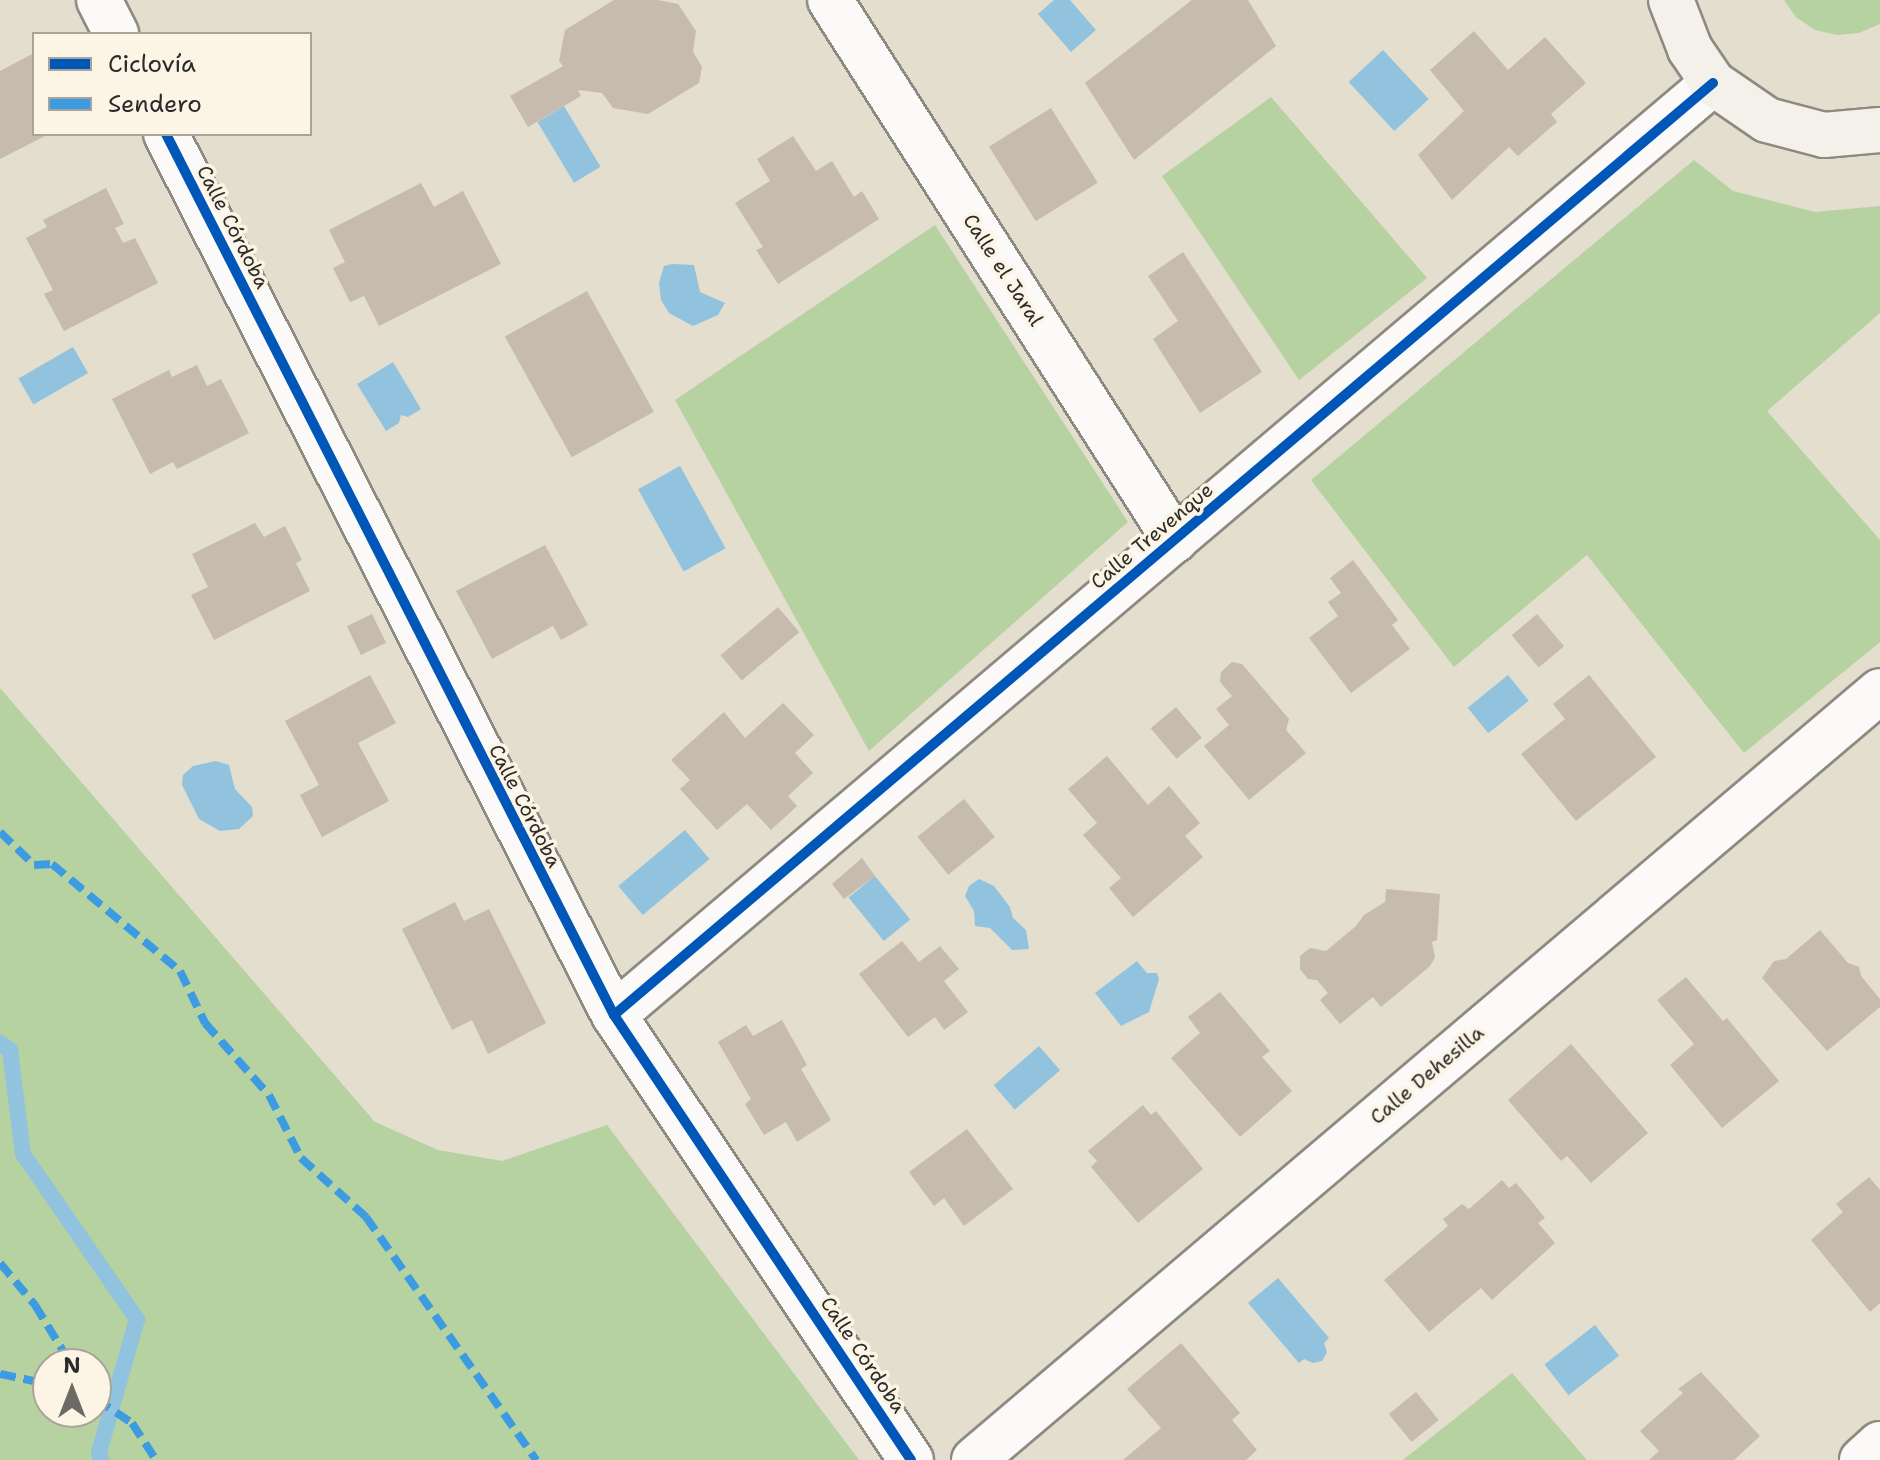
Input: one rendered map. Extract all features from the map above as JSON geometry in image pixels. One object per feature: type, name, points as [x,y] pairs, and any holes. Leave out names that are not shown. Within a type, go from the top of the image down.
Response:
[{"type":"street","points":[[99,0],[115,32]]},
{"type":"street","name":"Calle el Jaral","points":[[830,0],[1175,540]]},
{"type":"street","points":[[1671,0],[1690,49],[1713,83],[1767,120],[1824,135],[1880,130]]},
{"type":"street","name":"Calle Trevenque","points":[[614,1015],[1713,83]]},
{"type":"street","name":"Calle Córdoba","points":[[167,136],[614,1015],[911,1460]]},
{"type":"street","name":"Calle Dehesilla","points":[[974,1460],[1880,691]]},
{"type":"street","points":[[1862,1460],[1880,1444]]},
{"type":"green space","points":[[1784,0],[1880,0],[1880,24],[1859,33],[1837,35],[1815,30],[1796,17]]},
{"type":"green space","points":[[1271,97],[1427,278],[1299,380],[1162,176]]},
{"type":"green space","points":[[1694,160],[1733,191],[1815,212],[1880,206],[1880,313],[1767,411],[1880,540],[1880,642],[1744,753],[1587,555],[1454,667],[1311,480]]},
{"type":"green space","points":[[935,225],[1128,522],[869,751],[675,400]]},
{"type":"green space","points":[[0,688],[375,1122],[438,1150],[502,1161],[607,1125],[859,1460],[0,1460]]},
{"type":"green space","points":[[1512,1373],[1587,1460],[1403,1460]]},
{"type":"water","points":[[1054,0],[1070,0],[1096,30],[1071,52],[1038,14]]},
{"type":"water","points":[[1383,50],[1429,99],[1394,131],[1349,82]]},
{"type":"water","points":[[564,106],[601,167],[574,183],[537,122]]},
{"type":"water","points":[[694,265],[700,292],[725,303],[718,315],[693,326],[669,313],[661,300],[659,283],[664,266]]},
{"type":"water","points":[[73,347],[88,373],[33,404],[18,378]]},
{"type":"water","points":[[393,362],[421,409],[408,417],[401,415],[399,423],[386,431],[357,384]]},
{"type":"water","points":[[680,466],[726,548],[684,571],[638,489]]},
{"type":"water","points":[[1508,675],[1529,701],[1488,733],[1468,708]]},
{"type":"water","points":[[216,761],[229,765],[235,789],[252,807],[253,816],[239,829],[220,831],[199,819],[182,785],[183,775],[193,766]]},
{"type":"water","points":[[685,830],[709,859],[643,915],[618,886]]},
{"type":"water","points":[[875,876],[910,920],[884,941],[849,897]]},
{"type":"water","points":[[979,879],[994,886],[1010,907],[1013,918],[1026,930],[1029,949],[1012,950],[990,928],[975,926],[974,911],[965,896],[969,886]]},
{"type":"water","points":[[1137,961],[1147,973],[1157,973],[1159,979],[1149,1012],[1121,1026],[1095,993]]},
{"type":"water","points":[[1039,1046],[1060,1070],[1015,1110],[994,1085]]},
{"type":"water","points":[[1278,1278],[1329,1338],[1324,1343],[1327,1352],[1322,1361],[1313,1363],[1304,1359],[1299,1363],[1248,1303]]},
{"type":"water","points":[[1595,1325],[1619,1356],[1569,1395],[1545,1364]]},
{"type":"building","points":[[614,0],[658,0],[678,4],[696,31],[693,52],[702,67],[699,83],[648,114],[613,108],[602,93],[578,90],[581,96],[528,127],[510,96],[563,66],[559,61],[565,30]]},
{"type":"building","points":[[1192,0],[1248,0],[1276,46],[1134,160],[1085,83]]},
{"type":"building","points":[[1474,31],[1508,70],[1545,37],[1586,83],[1551,114],[1557,122],[1518,156],[1509,147],[1452,200],[1418,155],[1464,111],[1430,70]]},
{"type":"building","points":[[32,54],[32,136],[45,136],[0,159],[0,71]]},
{"type":"building","points":[[1051,108],[1098,183],[1036,221],[989,147]]},
{"type":"building","points":[[793,136],[816,171],[832,161],[854,197],[862,191],[879,219],[778,284],[756,250],[763,247],[735,203],[770,181],[757,159]]},
{"type":"building","points":[[421,183],[434,207],[463,191],[501,264],[379,326],[364,296],[350,302],[333,268],[345,262],[329,230]]},
{"type":"building","points":[[106,188],[124,224],[115,228],[123,243],[135,238],[158,283],[64,331],[44,294],[53,290],[26,238],[47,227],[43,220]]},
{"type":"building","points":[[1183,252],[1262,372],[1200,413],[1153,339],[1178,321],[1148,276]]},
{"type":"building","points":[[587,291],[654,412],[572,457],[505,337]]},
{"type":"building","points":[[197,365],[207,386],[221,379],[249,433],[177,469],[173,462],[150,474],[112,399],[169,370],[172,377]]},
{"type":"building","points":[[255,523],[264,537],[285,526],[302,560],[296,563],[310,591],[214,640],[191,595],[208,587],[192,554]]},
{"type":"building","points":[[545,545],[588,625],[561,640],[553,626],[492,659],[456,591]]},
{"type":"building","points":[[1353,560],[1398,620],[1392,625],[1410,649],[1351,693],[1309,638],[1338,616],[1328,602],[1341,593],[1330,578]]},
{"type":"building","points":[[778,607],[799,632],[742,680],[721,655]]},
{"type":"building","points":[[372,614],[386,643],[361,655],[347,626]]},
{"type":"building","points":[[1537,614],[1564,646],[1539,667],[1512,635]]},
{"type":"building","points":[[1232,662],[1242,664],[1289,719],[1286,730],[1306,753],[1249,800],[1204,746],[1229,725],[1216,709],[1232,696],[1220,682],[1221,672]]},
{"type":"building","points":[[370,675],[396,723],[358,743],[389,801],[322,837],[300,795],[319,785],[285,721]]},
{"type":"building","points":[[1589,675],[1656,757],[1576,821],[1521,754],[1565,719],[1553,704]]},
{"type":"building","points":[[783,703],[814,735],[795,753],[813,773],[788,796],[797,806],[771,830],[747,804],[717,830],[680,789],[690,780],[671,760],[724,712],[745,738]]},
{"type":"building","points":[[1176,707],[1202,738],[1176,759],[1151,728]]},
{"type":"building","points":[[1107,756],[1148,805],[1169,786],[1200,823],[1185,836],[1203,857],[1133,917],[1109,888],[1121,878],[1083,835],[1097,823],[1068,789]]},
{"type":"building","points":[[964,799],[995,837],[948,875],[917,837]]},
{"type":"building","points":[[862,858],[875,876],[844,899],[832,884]]},
{"type":"building","points":[[1386,889],[1440,894],[1437,940],[1432,942],[1435,958],[1429,967],[1381,1007],[1373,997],[1340,1024],[1320,1000],[1328,993],[1317,980],[1308,979],[1300,969],[1300,956],[1310,948],[1326,951],[1356,926],[1364,915],[1385,902]]},
{"type":"building","points":[[455,902],[464,921],[489,909],[546,1023],[488,1054],[472,1020],[452,1030],[402,929]]},
{"type":"building","points":[[1820,930],[1848,963],[1859,967],[1861,976],[1880,999],[1880,1007],[1827,1051],[1762,978],[1774,961],[1786,959]]},
{"type":"building","points":[[902,941],[919,962],[940,946],[959,969],[944,981],[968,1012],[944,1030],[935,1017],[908,1037],[859,974]]},
{"type":"building","points":[[1686,977],[1723,1021],[1727,1018],[1779,1081],[1722,1128],[1670,1065],[1694,1044],[1657,1000]]},
{"type":"building","points":[[1220,992],[1270,1051],[1262,1057],[1292,1091],[1240,1137],[1171,1058],[1200,1033],[1188,1017]]},
{"type":"building","points":[[782,1020],[807,1065],[801,1069],[831,1120],[797,1142],[786,1122],[764,1135],[745,1104],[751,1099],[718,1042],[746,1025],[753,1036]]},
{"type":"building","points":[[1571,1044],[1648,1133],[1591,1183],[1567,1156],[1561,1161],[1508,1100]]},
{"type":"building","points":[[1143,1105],[1151,1115],[1156,1111],[1203,1169],[1138,1223],[1091,1167],[1097,1161],[1088,1151]]},
{"type":"building","points":[[967,1129],[1013,1189],[964,1226],[944,1198],[934,1206],[909,1172]]},
{"type":"building","points":[[1869,1177],[1880,1190],[1880,1303],[1870,1312],[1811,1240],[1843,1212],[1836,1204]]},
{"type":"building","points":[[1502,1180],[1509,1188],[1516,1183],[1529,1198],[1545,1218],[1538,1223],[1555,1243],[1492,1300],[1481,1288],[1429,1332],[1384,1280],[1448,1226],[1443,1219],[1462,1204],[1469,1209]]},
{"type":"building","points":[[1181,1343],[1240,1413],[1232,1420],[1257,1450],[1246,1460],[1123,1460],[1161,1428],[1127,1389]]},
{"type":"building","points":[[1701,1372],[1760,1436],[1734,1460],[1649,1460],[1659,1451],[1640,1431],[1683,1393],[1678,1389]]},
{"type":"building","points":[[1416,1392],[1439,1420],[1411,1442],[1389,1414]]},
{"type":"waterway","points":[[0,1043],[10,1050],[23,1154],[137,1319],[99,1452],[101,1460]]},
{"type":"marked path","points":[[0,832],[34,865],[52,864],[180,971],[205,1023],[269,1095],[301,1158],[366,1217],[536,1460]]},
{"type":"marked path","points":[[0,1263],[35,1305],[61,1348]]},
{"type":"marked path","points":[[0,1374],[32,1381]]},
{"type":"marked path","points":[[112,1410],[132,1423],[156,1460]]},
{"type":"cycle path","points":[[614,1015],[1713,83]]},
{"type":"cycle path","points":[[167,136],[614,1015],[911,1460]]}]
